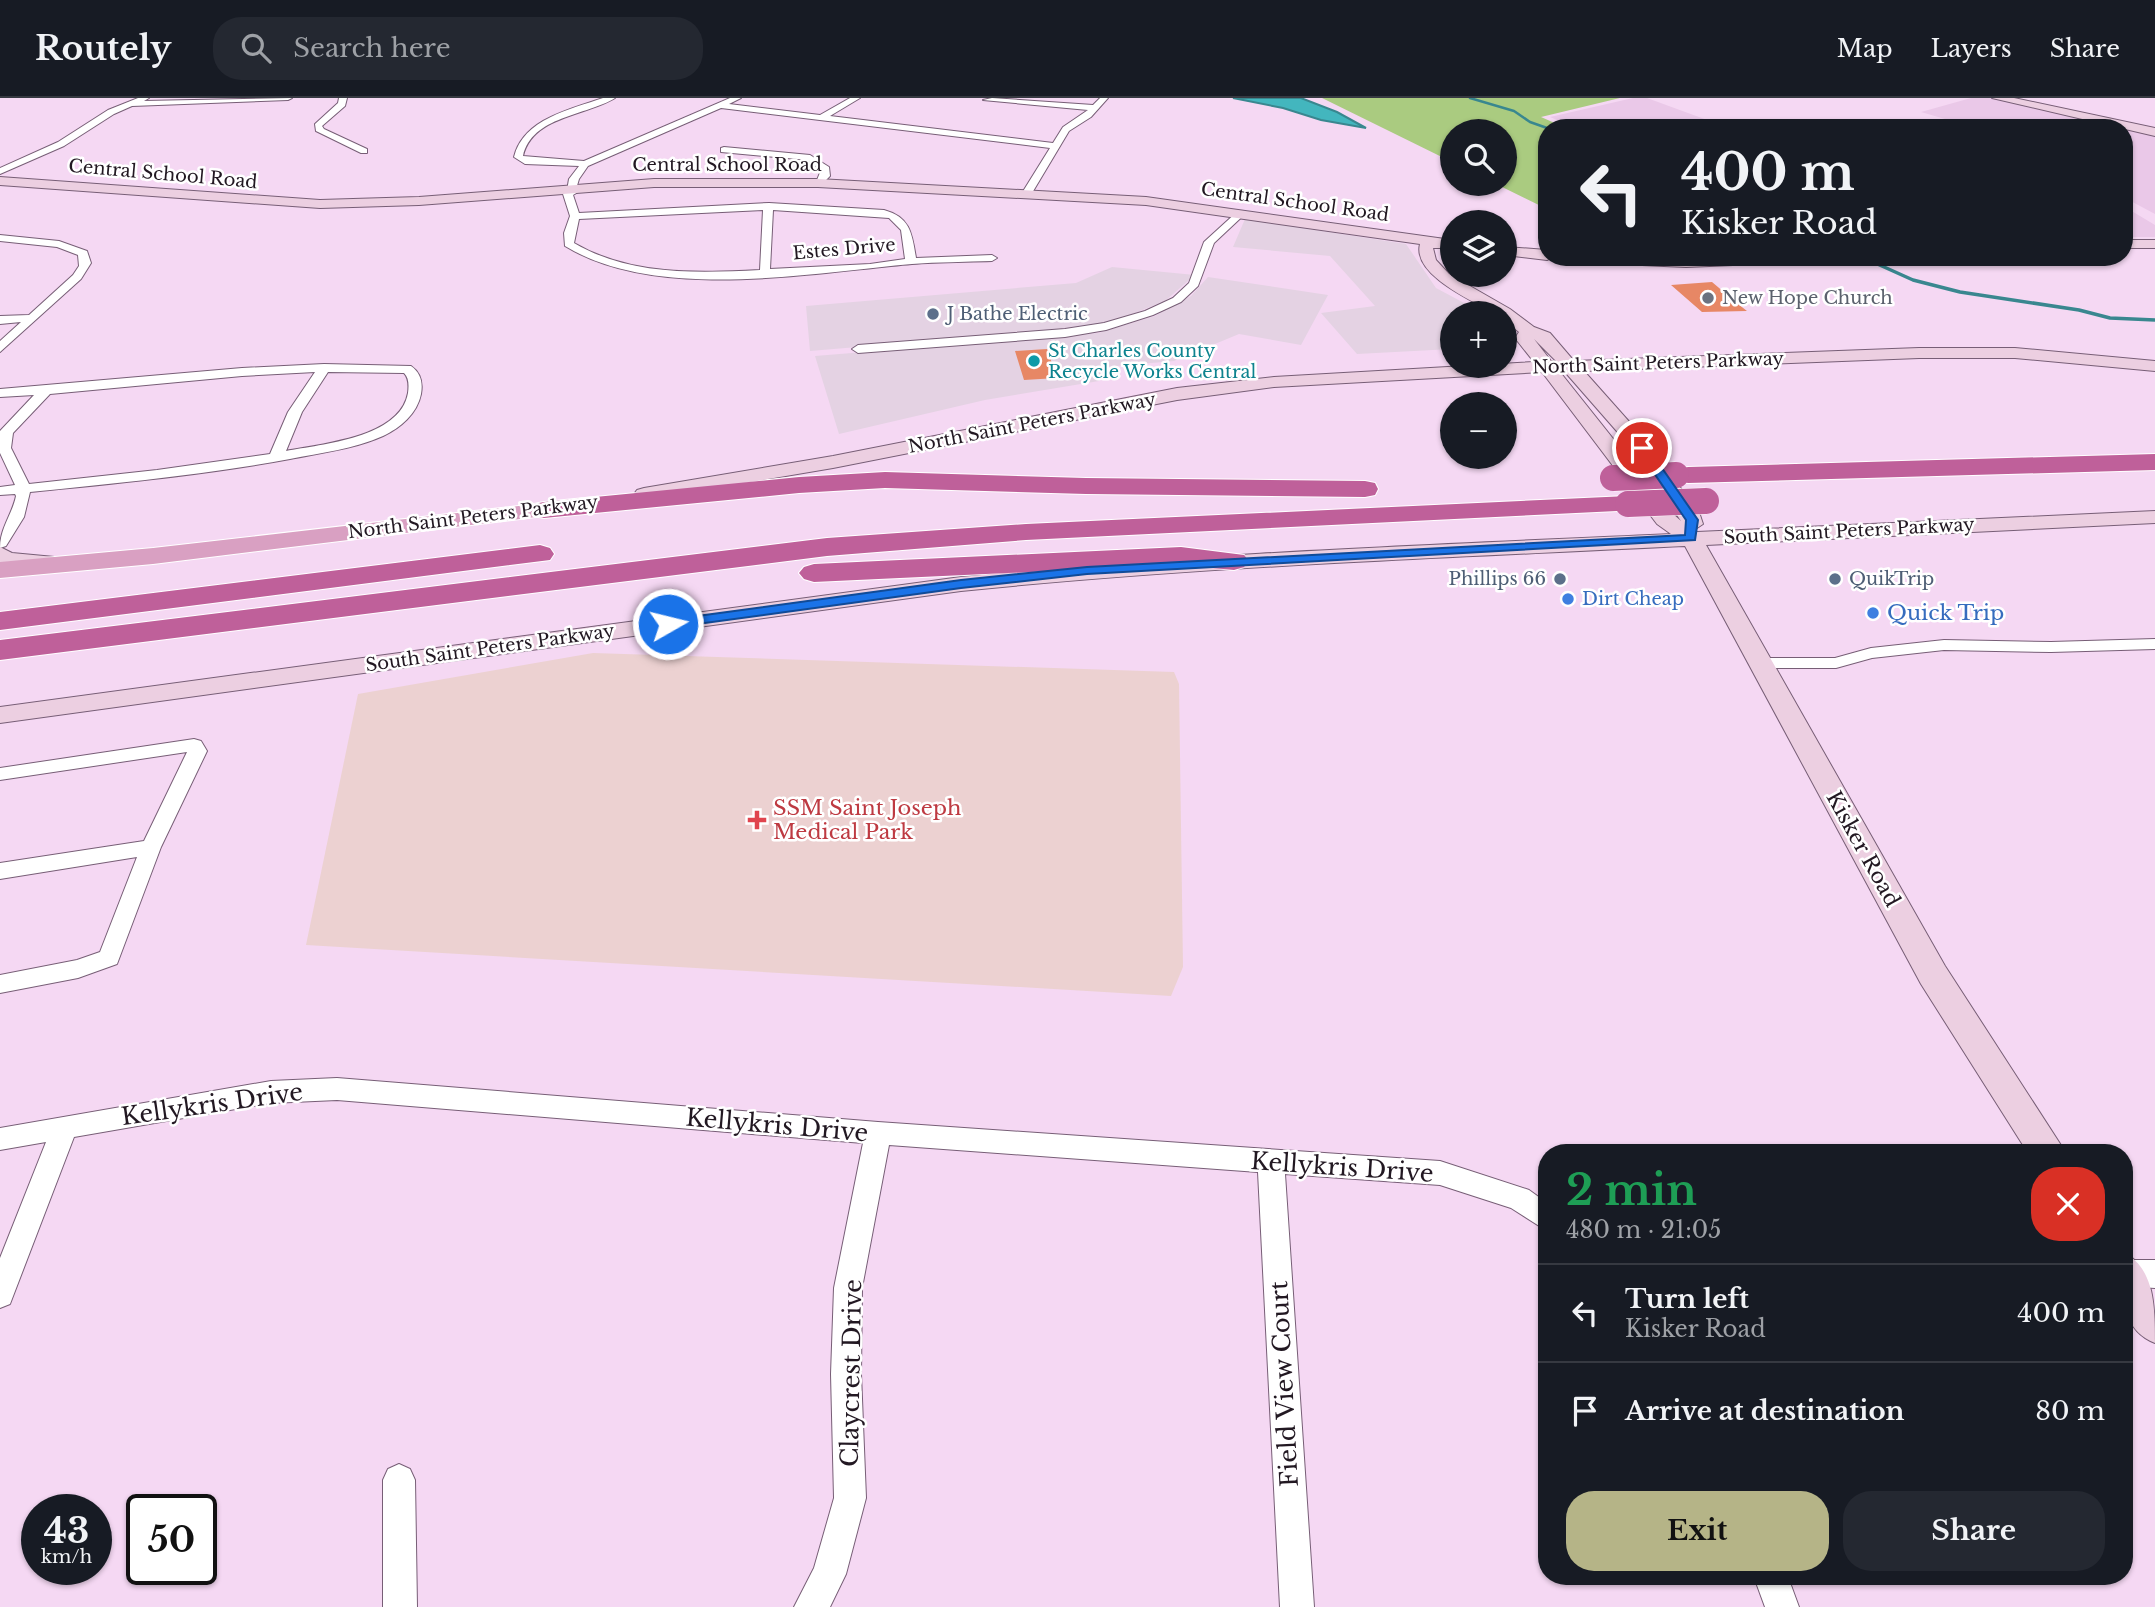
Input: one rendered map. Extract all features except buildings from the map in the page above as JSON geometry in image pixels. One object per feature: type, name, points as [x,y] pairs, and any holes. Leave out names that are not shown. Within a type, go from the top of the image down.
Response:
[{"type":"highway","points":[[1586,479],[2155,462]]},
{"type":"highway","points":[[544,510],[799,485],[885,480],[1366,489]]},
{"type":"highway","points":[[0,650],[758,554],[895,541],[1038,531],[1628,504],[2155,487]]},
{"type":"highway","points":[[980,509],[1393,488]]},
{"type":"highway","points":[[0,621],[565,551]]},
{"type":"highway","points":[[404,599],[580,590],[766,575],[1088,560],[1181,556],[1234,561]]},
{"type":"main road","points":[[1998,98],[2095,119]]},
{"type":"main road","points":[[2133,127],[2155,132]]},
{"type":"main road","name":"Central School Road","points":[[0,181],[320,204],[572,194],[705,182],[818,183],[1146,201],[1440,242]]},
{"type":"main road","name":"Kisker Road","points":[[1429,240],[1427,254],[1443,277],[1504,312],[1528,331],[1544,337],[1570,365],[1650,459],[1692,520],[1691,538]]},
{"type":"main road","points":[[2133,244],[2155,244]]},
{"type":"main road","points":[[1517,252],[1538,254]]},
{"type":"main road","name":"Kisker Road","points":[[1528,331],[1524,338],[1545,367],[1618,456],[1665,519],[1691,538],[1933,975],[2042,1144]]},
{"type":"main road","name":"North Saint Peters Parkway","points":[[0,570],[153,556],[544,510],[761,476],[1130,402],[1225,387],[1326,378],[1570,365],[1961,352],[2063,356],[2155,366]]},
{"type":"main road","name":"South Saint Peters Parkway","points":[[0,715],[961,584],[1087,571],[1234,561],[2155,517]]},
{"type":"main road","points":[[0,554],[6,559],[64,563]]},
{"type":"main road","points":[[2133,1286],[2155,1323]]},
{"type":"street","points":[[0,171],[61,144],[111,112],[145,98]]},
{"type":"street","points":[[132,104],[288,98]]},
{"type":"street","points":[[342,98],[342,104],[318,126],[320,131],[364,151]]},
{"type":"street","points":[[585,164],[526,161],[518,157],[517,153],[528,135],[543,125],[611,98]]},
{"type":"street","points":[[572,194],[574,179],[585,164],[737,98]]},
{"type":"street","points":[[821,118],[856,98]]},
{"type":"street","points":[[1027,193],[1066,129],[1096,108],[1104,98]]},
{"type":"street","points":[[984,100],[1096,108]]},
{"type":"street","points":[[723,106],[1054,146]]},
{"type":"street","points":[[724,150],[810,158],[826,169],[825,176],[818,183]]},
{"type":"street","name":"Estes Drive","points":[[572,194],[575,216],[569,233],[569,244],[589,256],[676,275],[870,267],[911,261],[904,223],[897,216],[870,212],[769,206],[705,207],[575,216]]},
{"type":"street","points":[[765,272],[766,216],[769,206]]},
{"type":"street","points":[[858,349],[1065,333],[1105,326],[1149,313],[1177,300],[1194,284],[1209,242],[1241,213]]},
{"type":"street","points":[[0,238],[59,244],[83,253],[86,260],[85,268],[77,277],[0,348]]},
{"type":"street","points":[[911,261],[992,258]]},
{"type":"street","points":[[0,320],[30,318]]},
{"type":"street","points":[[275,457],[295,412],[324,368]]},
{"type":"street","points":[[0,393],[324,368],[407,369],[413,373],[416,381],[414,398],[398,421],[381,432],[351,442],[275,457],[0,491]]},
{"type":"street","points":[[0,543],[19,516],[25,496],[15,465],[4,448],[6,432],[46,390]]},
{"type":"street","points":[[1761,663],[1836,663],[1871,653],[1944,645],[2051,647],[2155,644]]},
{"type":"street","points":[[0,774],[194,745],[197,751],[152,847],[109,958],[78,969],[0,984]]},
{"type":"street","points":[[0,872],[152,847]]},
{"type":"street","name":"Kellykris Drive","points":[[0,1139],[271,1092],[337,1089],[878,1133],[1440,1173],[1519,1199],[1538,1212]]},
{"type":"street","points":[[0,1294],[65,1127]]},
{"type":"street","name":"Claycrest Drive","points":[[811,1607],[829,1574],[850,1498],[846,1374],[848,1288],[878,1133]]},
{"type":"street","name":"Field View Court","points":[[1271,1161],[1297,1607]]},
{"type":"street","points":[[2133,1273],[2155,1274]]},
{"type":"street","points":[[399,1480],[400,1607]]},
{"type":"street","points":[[1774,1585],[1782,1607]]},
{"type":"shaded area","points":[[1633,98],[1647,98],[1704,119],[1555,119],[1550,117]]},
{"type":"shaded area","points":[[1971,98],[1990,98],[2086,119],[1945,119],[1921,112]]},
{"type":"shaded area","points":[[2133,129],[2155,134],[2155,214],[2133,202]]},
{"type":"shaded area","points":[[2133,212],[2155,225],[2155,237],[2133,237]]},
{"type":"shaded area","points":[[1245,219],[1406,244],[1436,288],[1460,301],[1440,301],[1440,350],[1357,354],[1321,313],[1375,306],[1330,256],[1233,247]]},
{"type":"shaded area","points":[[1112,267],[1195,275],[1165,301],[1120,319],[1083,328],[810,351],[806,306],[1076,283]]},
{"type":"shaded area","points":[[1208,277],[1328,295],[1301,345],[1239,334],[1174,361],[1105,367],[1099,381],[985,400],[839,434],[815,356],[1098,333],[1155,316],[1191,296]]},
{"type":"shaded area","name":"SSM Saint Joseph Medical Park","points":[[593,653],[1174,672],[1179,684],[1183,967],[1171,996],[306,945],[358,694]]},
{"type":"green space","points":[[1322,98],[1620,98],[1538,119],[1538,205],[1517,194],[1517,119],[1440,119],[1440,156]]},
{"type":"water","points":[[1233,98],[1301,98],[1337,112],[1366,128],[1321,120],[1283,108]]},
{"type":"waterway","points":[[1470,98],[1514,111],[1538,125]]},
{"type":"waterway","points":[[1882,266],[1913,280],[1960,292],[2079,310],[2110,318],[2155,320]]},
{"type":"place","name":"New Hope Church","points":[[1708,298]]},
{"type":"place","name":"J Bathe Electric","points":[[933,314]]},
{"type":"place","name":"St Charles County Recycle Works Central","points":[[1034,361]]},
{"type":"place","name":"Phillips 66","points":[[1560,579]]},
{"type":"place","name":"QuikTrip","points":[[1835,579]]},
{"type":"place","name":"Dirt Cheap","points":[[1568,599]]},
{"type":"place","name":"Quick Trip","points":[[1873,613]]},
{"type":"place","name":"SSM Saint Joseph Medical Park","points":[[757,820]]},
{"type":"route","points":[[668,624],[961,584],[1087,571],[1691,538],[1692,520],[1642,448]]}]
